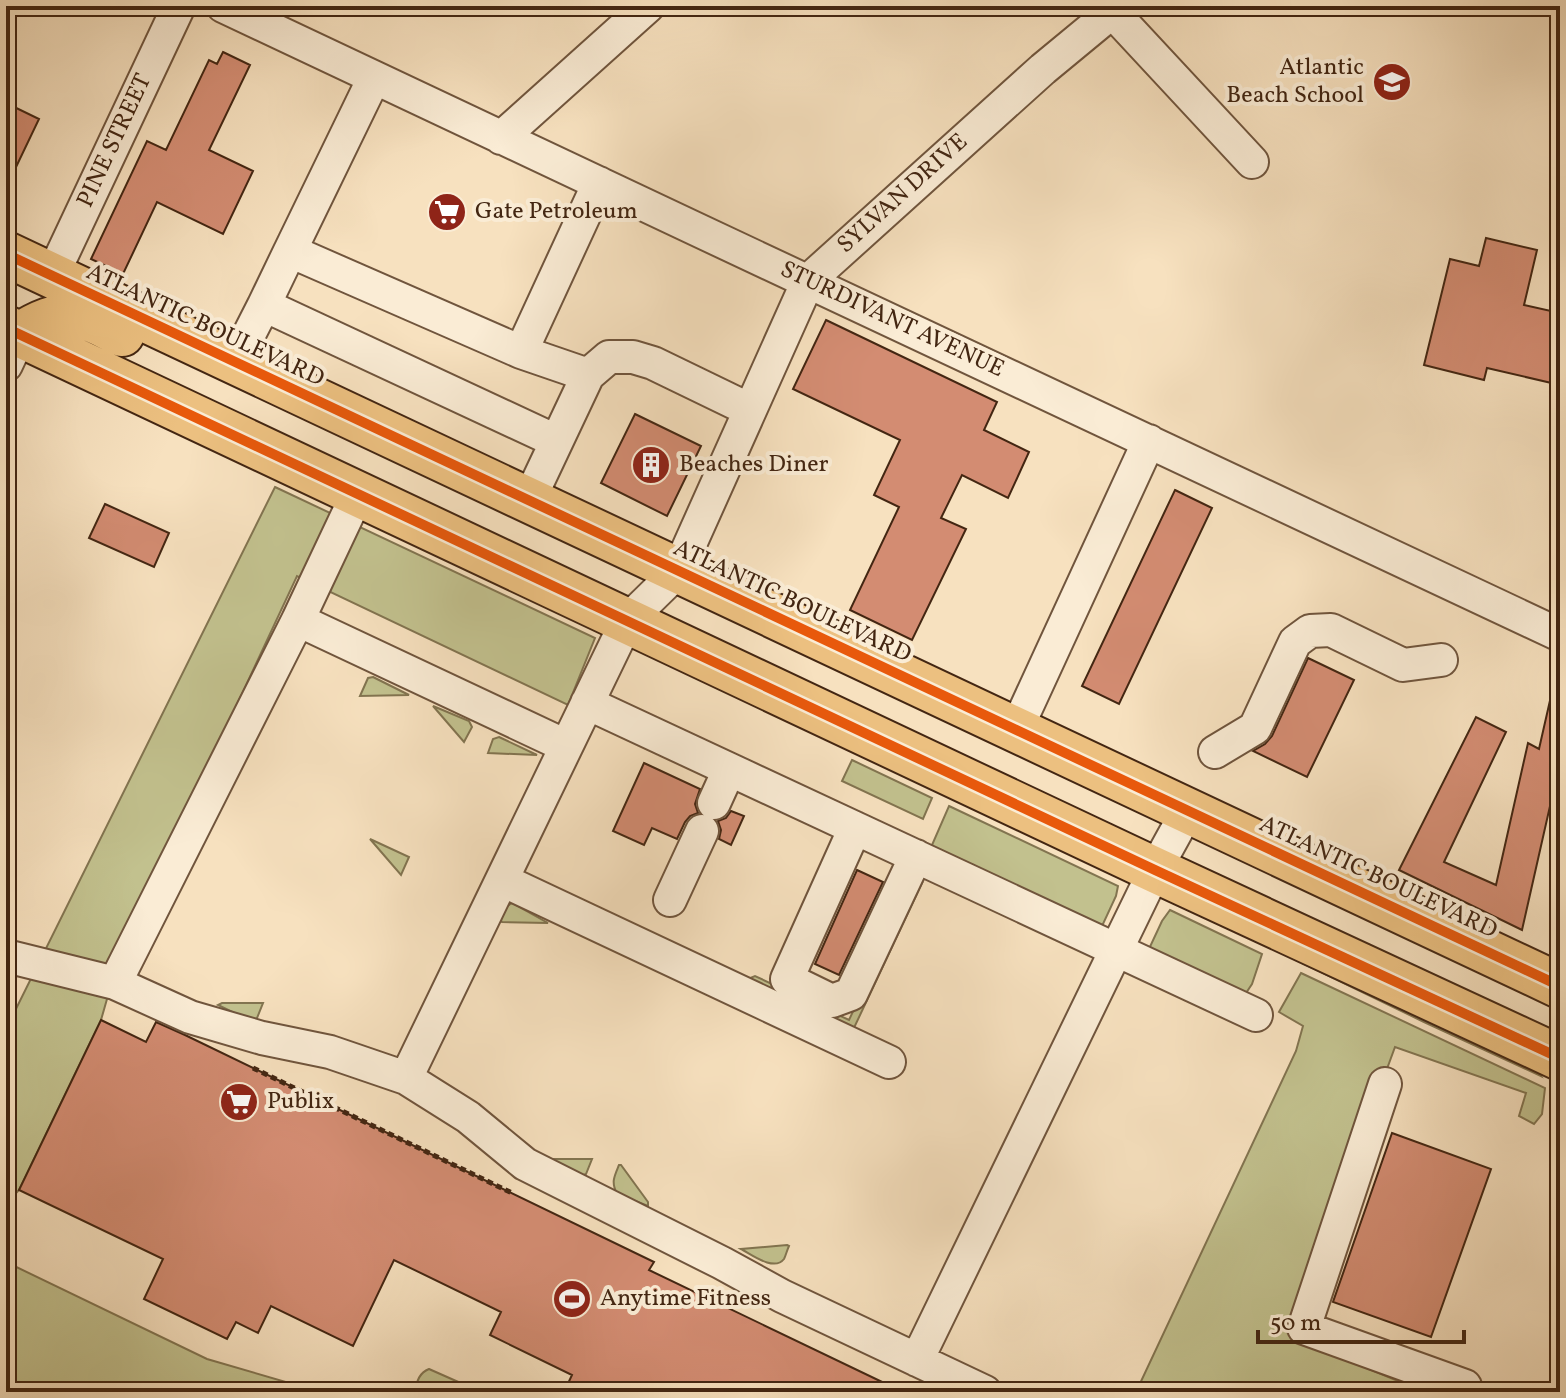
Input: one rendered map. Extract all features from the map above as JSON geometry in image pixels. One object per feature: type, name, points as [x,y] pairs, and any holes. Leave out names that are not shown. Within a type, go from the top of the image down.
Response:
[{"type":"highway","name":"ATLANTIC BOULEVARD","points":[[6,254],[1560,986]]},
{"type":"highway","points":[[9,332],[17,299],[37,292],[52,276]]},
{"type":"highway","points":[[9,332],[51,318],[80,316],[214,372],[235,362]]},
{"type":"highway","points":[[9,332],[1560,1058]]},
{"type":"street","name":"PINE STREET","points":[[52,276],[179,6]]},
{"type":"street","name":"STURDIVANT AVENUE","points":[[223,6],[1560,635]]},
{"type":"street","points":[[501,138],[648,6]]},
{"type":"street","points":[[1110,9],[1252,162]]},
{"type":"street","name":"SYLVAN DRIVE","points":[[406,1078],[627,621],[678,571],[808,281],[1110,9]]},
{"type":"street","points":[[235,362],[374,78]]},
{"type":"street","points":[[521,352],[599,183]]},
{"type":"street","points":[[290,251],[521,352],[588,375]]},
{"type":"street","points":[[264,305],[556,441]]},
{"type":"street","points":[[529,500],[588,375],[609,357],[633,357],[653,363],[750,410]]},
{"type":"street","points":[[1016,730],[1149,441]]},
{"type":"street","points":[[115,983],[298,620],[357,495]]},
{"type":"street","points":[[298,620],[566,746]]},
{"type":"street","points":[[1215,752],[1255,728],[1295,642],[1310,631],[1331,630],[1403,665],[1441,660]]},
{"type":"street","points":[[587,703],[1256,1015]]},
{"type":"street","points":[[670,900],[729,770]]},
{"type":"street","points":[[917,1360],[1155,870],[1188,810]]},
{"type":"street","points":[[855,828],[787,979],[832,1001],[851,994],[916,856]]},
{"type":"street","points":[[502,880],[889,1062]]},
{"type":"street","points":[[6,956],[115,983],[190,1017],[262,1038],[330,1052],[406,1078],[468,1117],[525,1164],[782,1296],[985,1392]]},
{"type":"street","points":[[1385,1084],[1304,1328],[1465,1386]]},
{"type":"shaded area","points":[[275,487],[595,638],[568,705],[297,576],[119,957],[101,1020],[19,1190],[6,1204],[6,1029]]},
{"type":"shaded area","points":[[373,677],[409,695],[360,696],[368,678]]},
{"type":"shaded area","points":[[433,706],[469,721],[472,727],[464,742]]},
{"type":"shaded area","points":[[499,737],[537,755],[488,753],[493,739]]},
{"type":"shaded area","points":[[852,760],[932,798],[923,819],[842,781]]},
{"type":"shaded area","points":[[949,806],[1118,886],[1103,924],[1100,927],[934,850],[932,845]]},
{"type":"shaded area","points":[[370,839],[409,857],[401,875]]},
{"type":"shaded area","points":[[922,883],[853,1030],[752,984],[750,978],[755,976],[849,1020],[909,892],[915,884]]},
{"type":"shaded area","points":[[512,903],[548,923],[502,922],[500,920],[506,907]]},
{"type":"shaded area","points":[[1170,910],[1262,954],[1252,984],[1244,996],[1148,951]]},
{"type":"shaded area","points":[[1306,962],[1535,1067],[1541,1076],[1304,964]]},
{"type":"shaded area","points":[[1301,973],[1545,1088],[1542,1114],[1534,1124],[1519,1116],[1526,1093],[1395,1047],[1293,1325],[1303,1342],[1425,1392],[1136,1392],[1296,1051],[1303,1026],[1279,1012]]},
{"type":"shaded area","points":[[263,1003],[257,1018],[251,1021],[218,1005]]},
{"type":"shaded area","points":[[545,1159],[592,1159],[586,1174],[582,1176]]},
{"type":"shaded area","points":[[619,1165],[648,1206],[617,1194],[614,1180]]},
{"type":"shaded area","points":[[787,1245],[784,1259],[774,1264],[741,1249]]},
{"type":"shaded area","points":[[6,1262],[207,1359],[320,1392],[6,1392]]},
{"type":"shaded area","points":[[429,1369],[481,1392],[416,1392],[419,1378]]},
{"type":"building","points":[[223,52],[250,65],[209,150],[253,171],[223,234],[157,202],[123,274],[91,259],[147,141],[166,150],[209,60],[217,64]]},
{"type":"building","points":[[6,103],[39,119],[6,188]]},
{"type":"building","points":[[1486,238],[1537,250],[1524,305],[1560,313],[1560,385],[1487,368],[1484,380],[1424,365],[1450,259],[1479,266]]},
{"type":"building","points":[[826,320],[997,402],[984,430],[1029,452],[1008,498],[962,475],[941,518],[966,529],[912,640],[850,610],[899,507],[874,495],[900,440],[793,389]]},
{"type":"building","name":"Beaches Diner","points":[[635,414],[701,446],[667,516],[601,483]]},
{"type":"building","points":[[1175,490],[1212,508],[1119,704],[1082,686]]},
{"type":"building","points":[[105,504],[169,533],[154,567],[89,538]]},
{"type":"building","points":[[1308,658],[1354,680],[1307,777],[1253,751],[1272,736]]},
{"type":"building","points":[[1551,696],[1560,697],[1560,810],[1550,806],[1522,930],[1399,870],[1476,717],[1506,732],[1444,862],[1496,885],[1528,743],[1539,749]]},
{"type":"building","points":[[644,763],[700,789],[695,804],[698,813],[685,822],[677,839],[652,828],[644,845],[613,831]]},
{"type":"building","points":[[731,811],[744,816],[731,845],[719,839],[721,830],[718,821],[726,818]]},
{"type":"building","points":[[857,870],[883,882],[839,975],[815,964]]},
{"type":"building","points":[[101,1020],[146,1042],[156,1022],[185,1035],[654,1262],[649,1270],[903,1392],[564,1392],[572,1375],[490,1335],[501,1312],[394,1260],[353,1346],[271,1306],[258,1333],[236,1322],[227,1339],[144,1299],[163,1259],[19,1190]]},
{"type":"building","points":[[1392,1133],[1491,1169],[1431,1337],[1333,1302]]},
{"type":"cycle path","points":[[6,254],[1560,986]]},
{"type":"cycle path","points":[[6,328],[1560,1058]]},
{"type":"place","name":"Atlantic Beach School","points":[[1392,82]]},
{"type":"place","name":"Gate Petroleum","points":[[447,212]]},
{"type":"place","name":"Beaches Diner","points":[[651,465]]},
{"type":"place","name":"Publix","points":[[239,1102]]},
{"type":"place","name":"Anytime Fitness","points":[[572,1299]]}]
